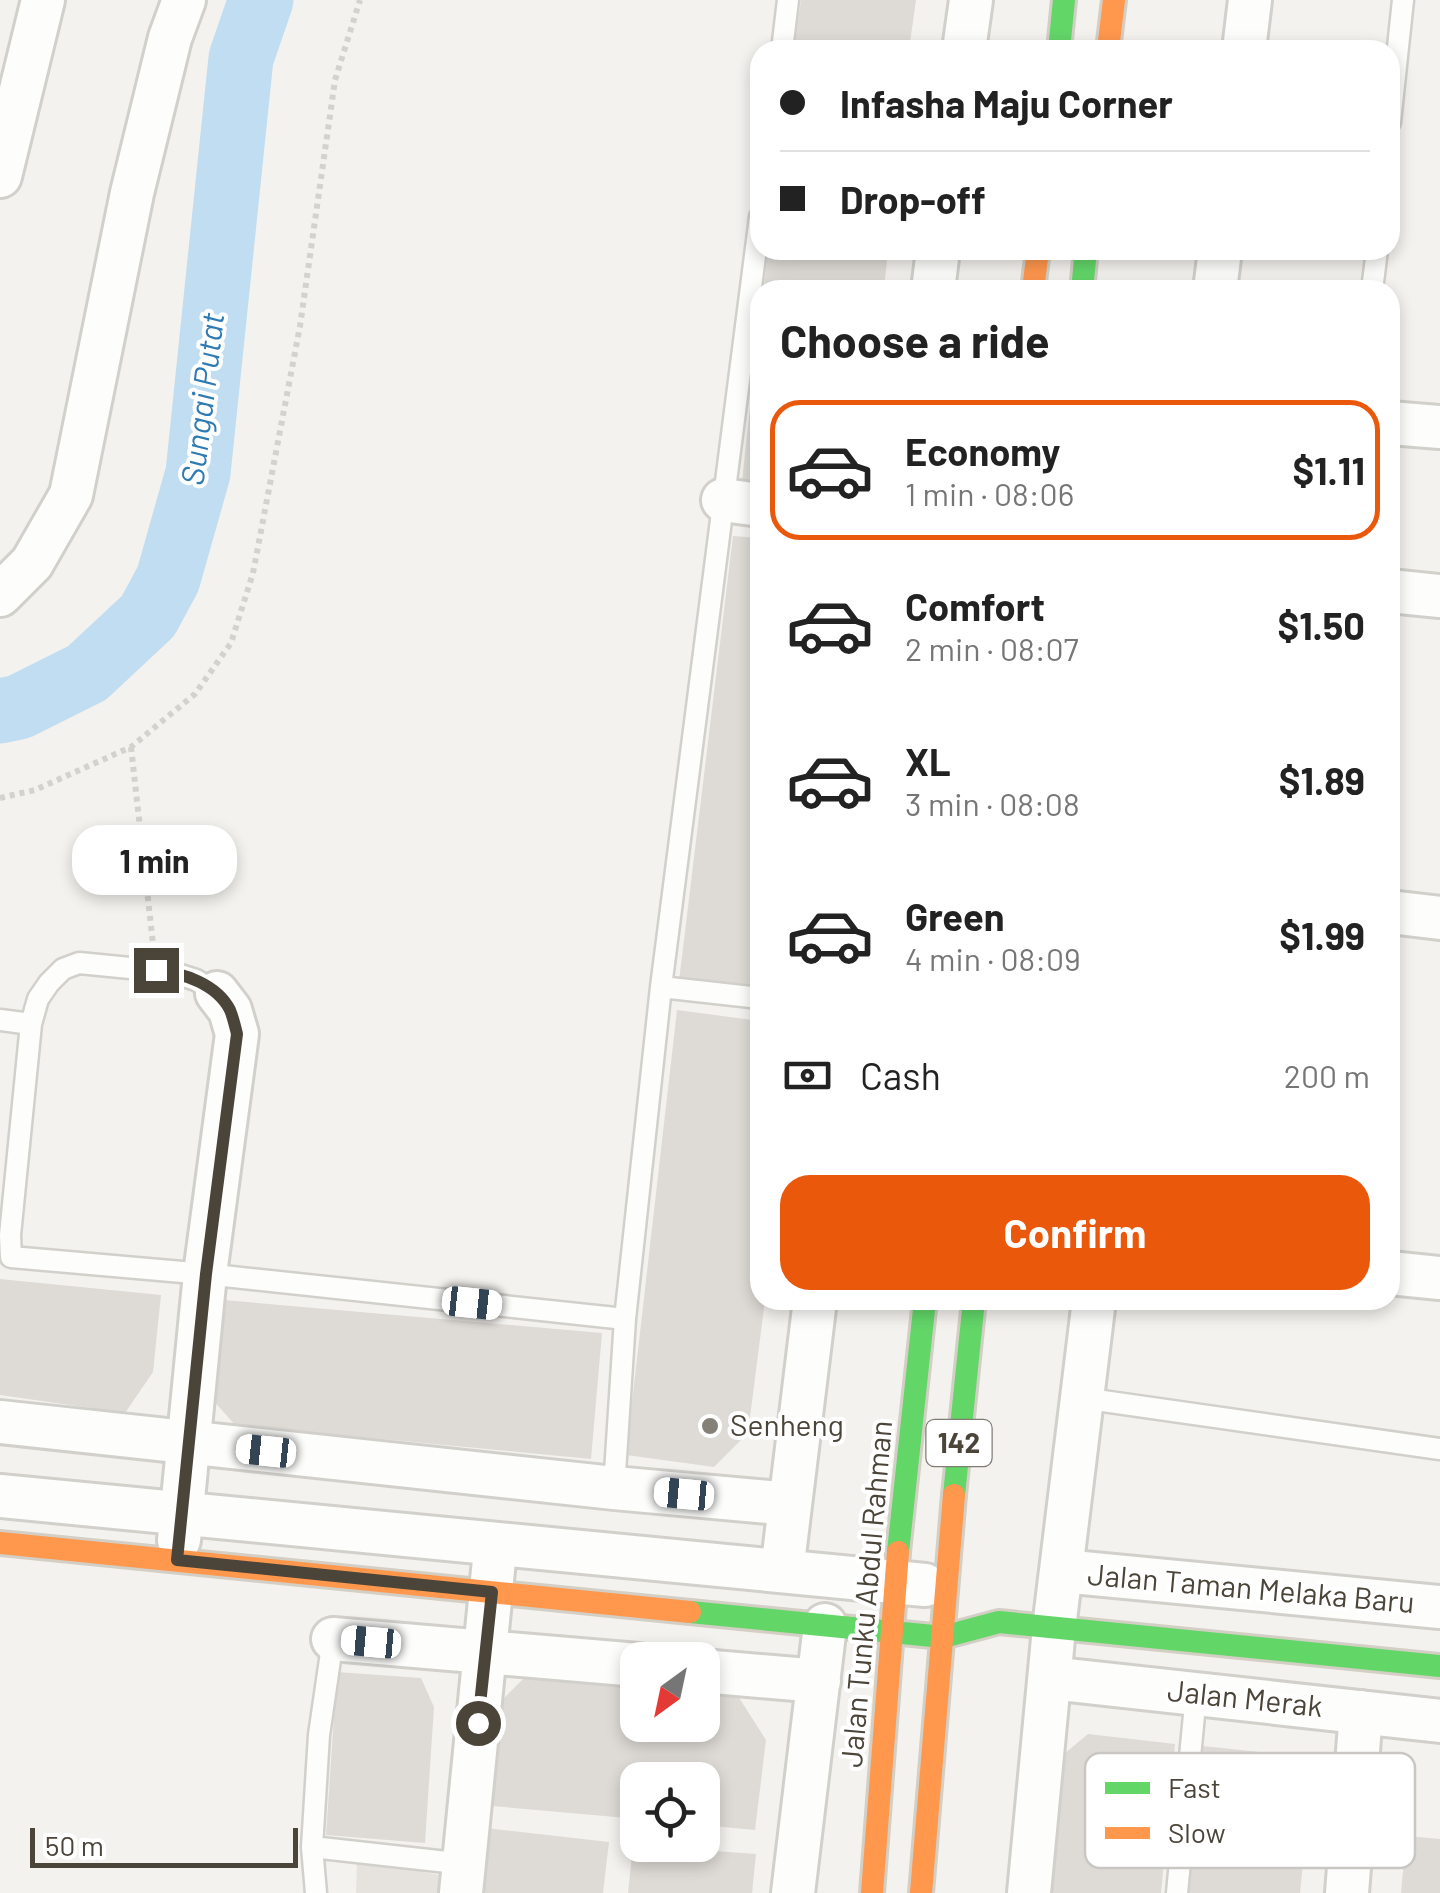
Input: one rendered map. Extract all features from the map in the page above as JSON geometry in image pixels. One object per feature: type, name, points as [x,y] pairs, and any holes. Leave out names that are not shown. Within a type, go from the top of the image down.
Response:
[{"type":"street","points":[[0,176],[43,0]]},
{"type":"street","points":[[0,595],[32,563],[70,494],[132,193],[170,38],[184,0]]},
{"type":"street","points":[[965,40],[971,0]]},
{"type":"street","points":[[1060,40],[1064,0]]},
{"type":"street","points":[[1109,40],[1114,0]]},
{"type":"street","points":[[1245,40],[1250,0]]},
{"type":"street","points":[[1400,424],[1440,427]]},
{"type":"street","points":[[1400,592],[1440,596]]},
{"type":"street","points":[[1400,913],[1440,918]]},
{"type":"street","points":[[177,1560],[206,1274],[237,1034],[230,1010],[217,993]]},
{"type":"street","points":[[1400,1274],[1440,1278]]},
{"type":"street","points":[[782,1571],[814,1310]]},
{"type":"street","name":"Jalan Tunku Abdul Rahman","points":[[872,1893],[895,1582],[924,1310]]},
{"type":"street","name":"142","points":[[921,1893],[973,1310]]},
{"type":"street","name":"Jalan Taman Melaka Baru","points":[[1029,1893],[1054,1628],[1093,1310]]},
{"type":"street","points":[[0,1422],[790,1504]]},
{"type":"street","points":[[0,1496],[947,1587],[999,1622]]},
{"type":"street","points":[[0,1543],[943,1637],[999,1622]]},
{"type":"street","points":[[463,1879],[496,1543]]},
{"type":"street","name":"Jalan Taman Melaka Baru","points":[[1062,1571],[1440,1607]]},
{"type":"street","name":"Jalan Merak","points":[[999,1622],[1440,1666]]},
{"type":"street","points":[[793,1893],[825,1625]]},
{"type":"street","points":[[333,1639],[620,1663]]},
{"type":"street","points":[[720,1673],[819,1681]]},
{"type":"street","name":"Jalan Merak","points":[[1050,1678],[1440,1720]]},
{"type":"street","points":[[1358,1753],[1361,1712]]},
{"type":"street","points":[[1347,1893],[1349,1868]]},
{"type":"lane","points":[[783,40],[788,0]]},
{"type":"lane","points":[[1399,40],[1403,0]]},
{"type":"lane","points":[[614,1488],[624,1319],[661,987],[742,503],[750,376]]},
{"type":"lane","points":[[217,993],[196,980],[171,972],[79,962],[49,983],[38,999],[32,1024],[11,1257],[624,1319]]},
{"type":"lane","points":[[661,987],[750,997]]},
{"type":"lane","points":[[0,1020],[32,1024]]},
{"type":"lane","points":[[1082,1398],[1440,1449]]},
{"type":"lane","points":[[316,1893],[312,1847],[319,1735],[333,1639]]},
{"type":"lane","points":[[1190,1753],[1196,1694]]},
{"type":"lane","points":[[312,1847],[463,1879]]},
{"type":"lane","points":[[1176,1893],[1179,1868]]},
{"type":"path","points":[[0,798],[35,790],[131,747],[196,694],[231,643],[257,554],[300,326],[336,80],[360,0]]},
{"type":"path","points":[[131,747],[156,970]]},
{"type":"shaded area","points":[[357,1861],[446,1876],[444,1893],[356,1893]]},
{"type":"building","points":[[801,0],[916,0],[910,40],[795,40]]},
{"type":"building","points":[[767,260],[887,260],[885,280],[765,280]]},
{"type":"building","points":[[750,407],[750,482],[742,481]]},
{"type":"building","points":[[733,536],[750,537],[750,988],[679,981]]},
{"type":"building","points":[[677,1010],[750,1020],[750,1310],[764,1310],[748,1433],[714,1467],[626,1455]]},
{"type":"building","points":[[0,1279],[161,1295],[153,1372],[125,1413],[0,1395]]},
{"type":"building","points":[[223,1300],[602,1333],[591,1459],[235,1425],[213,1400]]},
{"type":"building","points":[[337,1672],[421,1678],[434,1707],[425,1843],[326,1835]]},
{"type":"building","points":[[527,1675],[620,1683],[620,1742],[720,1742],[720,1692],[736,1693],[766,1740],[755,1830],[720,1827],[720,1762],[620,1762],[620,1817],[492,1806],[500,1702]]},
{"type":"building","points":[[1088,1734],[1175,1744],[1174,1753],[1085,1753],[1085,1868],[1163,1868],[1161,1893],[1042,1893],[1052,1764]]},
{"type":"building","points":[[1193,1745],[1270,1753],[1192,1753]]},
{"type":"building","points":[[485,1828],[609,1842],[603,1893],[478,1893]]},
{"type":"building","points":[[1415,1837],[1440,1839],[1440,1893],[1401,1893],[1403,1868],[1415,1868]]},
{"type":"building","points":[[720,1851],[756,1854],[752,1893],[628,1893],[631,1862],[720,1862]]},
{"type":"building","points":[[1182,1868],[1303,1868],[1300,1893],[1180,1893]]},
{"type":"waterway","name":"Sungai Putat","points":[[0,711],[19,707],[87,673],[148,616],[168,579],[198,473],[241,58],[261,0]]},
{"type":"traffic: fast","points":[[1060,40],[1064,0]]},
{"type":"traffic: fast","points":[[1083,280],[1085,260]]},
{"type":"traffic: fast","points":[[898,1552],[924,1310]]},
{"type":"traffic: fast","points":[[954,1495],[973,1310]]},
{"type":"traffic: fast","points":[[690,1612],[943,1637],[999,1622],[1440,1666]]},
{"type":"traffic: slow","points":[[1109,40],[1114,0]]},
{"type":"traffic: slow","points":[[1034,280],[1037,260]]},
{"type":"traffic: slow","points":[[921,1893],[954,1495]]},
{"type":"traffic: slow","points":[[0,1543],[690,1612]]},
{"type":"traffic: slow","points":[[872,1893],[898,1552]]},
{"type":"place","name":"Senheng","points":[[710,1426]]},
{"type":"route","points":[[156,970],[196,980],[217,993],[230,1010],[237,1034],[206,1274],[177,1560],[492,1592],[478,1723]]}]
